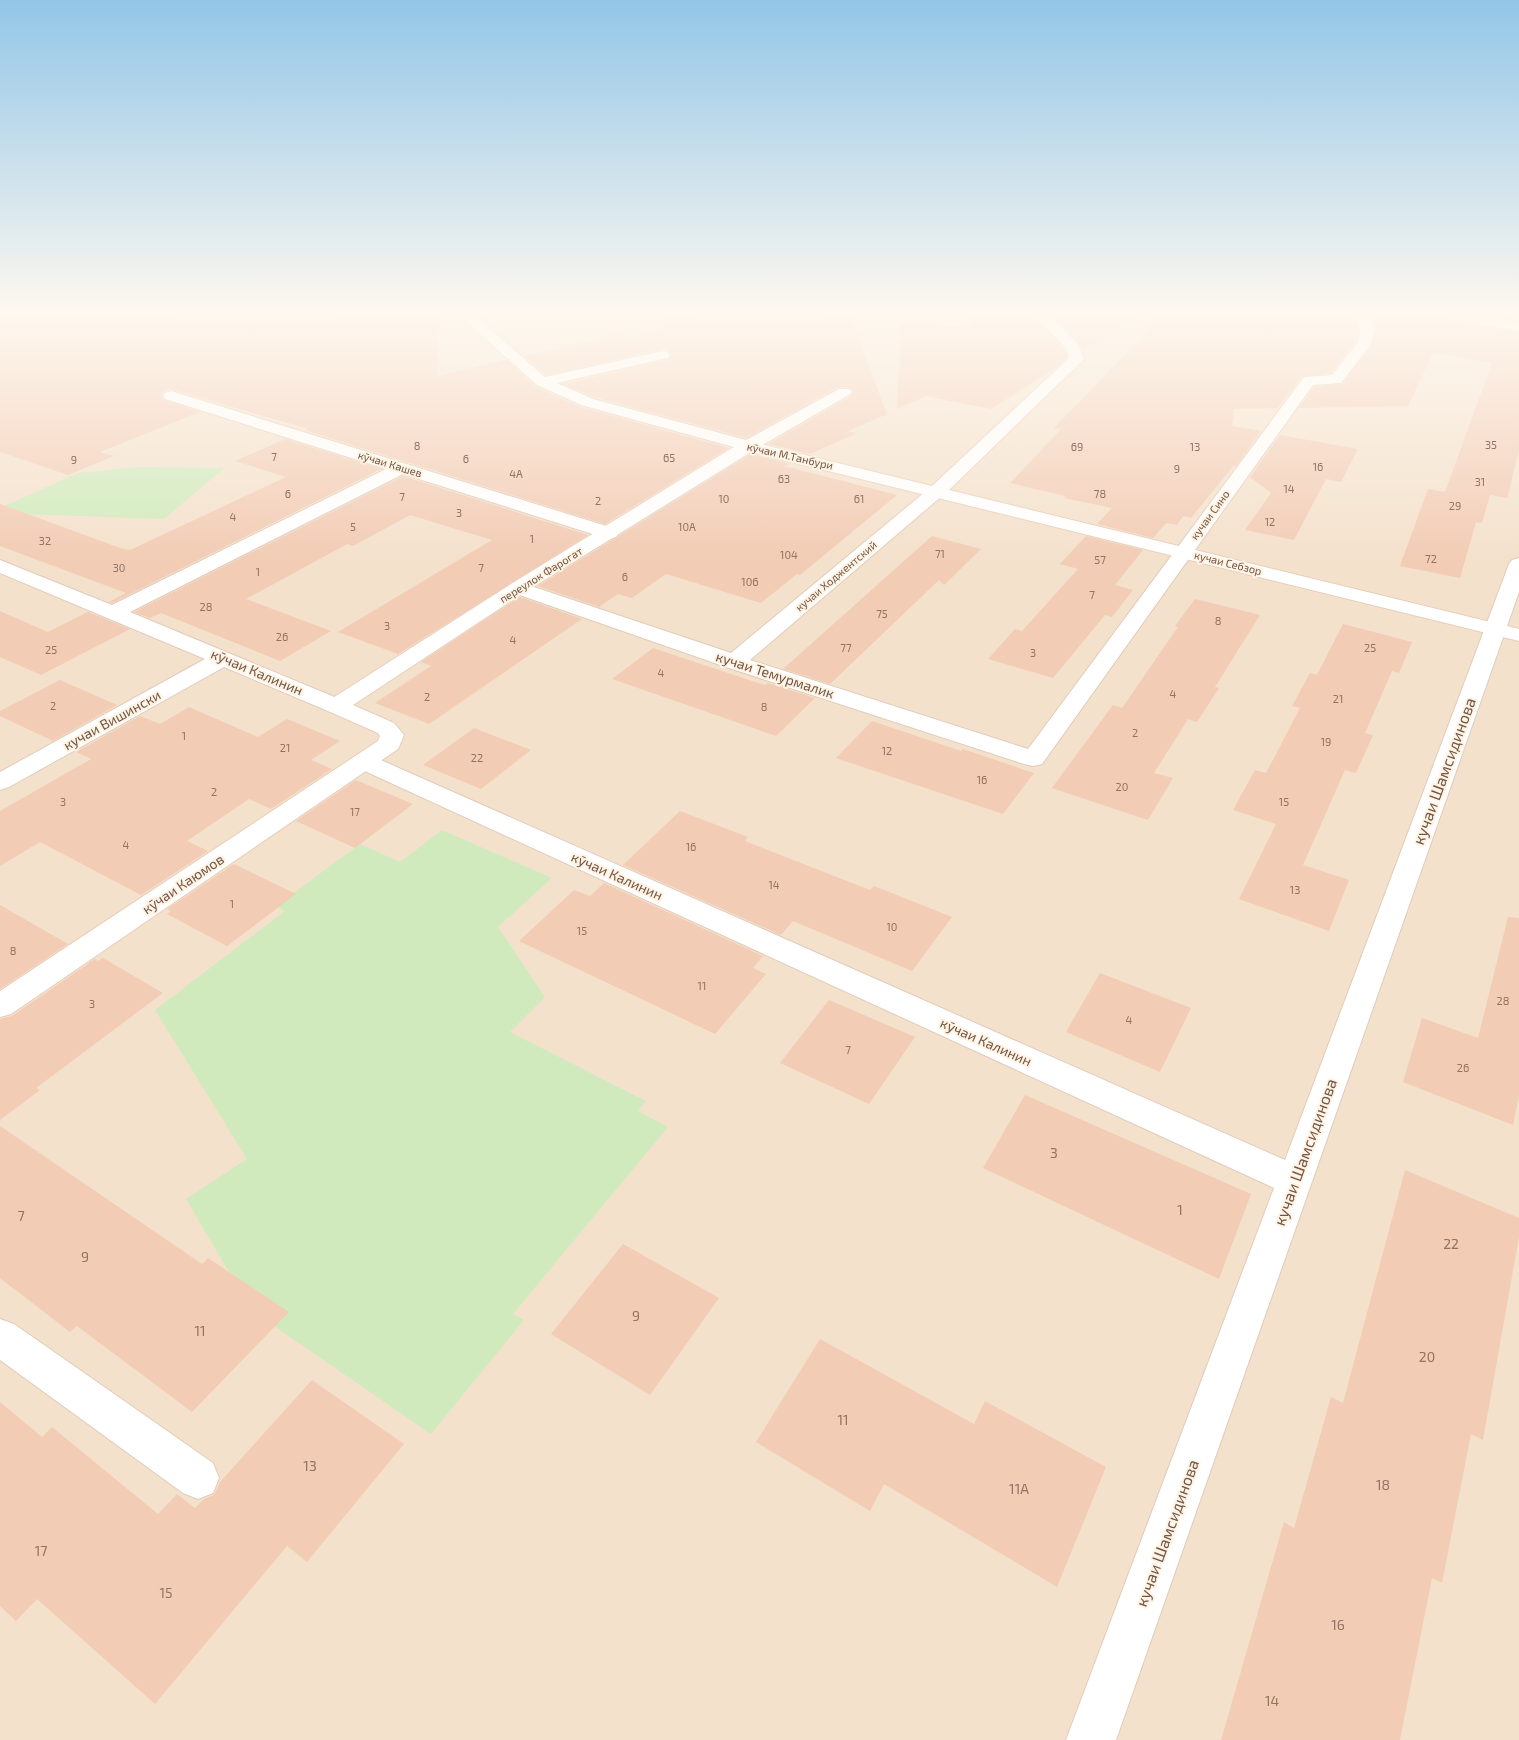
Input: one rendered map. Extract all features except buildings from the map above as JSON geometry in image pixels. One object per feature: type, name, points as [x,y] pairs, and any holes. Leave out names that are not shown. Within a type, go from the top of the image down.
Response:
[{"type":"street","name":"кӯчаи Кашев","points":[[172,396],[609,533]]},
{"type":"street","name":"кӯчаи М.Танбури","points":[[573,396],[586,402],[748,446],[937,490]]},
{"type":"street","name":"переулок Фарогат","points":[[336,706],[518,588],[748,446],[837,396]]},
{"type":"street","name":"кучаи Ходжентский","points":[[734,662],[937,490],[1037,396]]},
{"type":"street","name":"кучаи Сино","points":[[1033,759],[1297,396]]},
{"type":"street","points":[[114,612],[401,468]]},
{"type":"street","name":"кучаи Себзор","points":[[937,490],[1507,632]]},
{"type":"street","name":"кучаи Шамсидинова","points":[[1091,1740],[1294,1181],[1507,632],[1519,564]]},
{"type":"street","name":"кӯчаи Калинин","points":[[0,566],[224,658],[386,728],[392,735],[389,744],[365,762],[1294,1181]]},
{"type":"street","name":"кучаи Темурмалик","points":[[518,588],[734,662],[1033,759]]},
{"type":"street","name":"кучаи Вишински","points":[[0,782],[224,658]]},
{"type":"street","name":"кӯчаи Каюмов","points":[[0,1006],[365,762]]},
{"type":"street","points":[[0,1337],[198,1478]]},
{"type":"shaded area","points":[[0,396],[1519,396],[1519,1740],[0,1740]]},
{"type":"green space","points":[[137,467],[224,468],[164,519],[24,514],[0,508],[78,473]]},
{"type":"green space","points":[[442,830],[552,878],[498,927],[545,997],[510,1032],[646,1101],[638,1111],[668,1127],[513,1314],[524,1320],[431,1434],[252,1311],[186,1199],[247,1159],[155,1010],[285,911],[276,906],[360,844],[400,862]]}]
